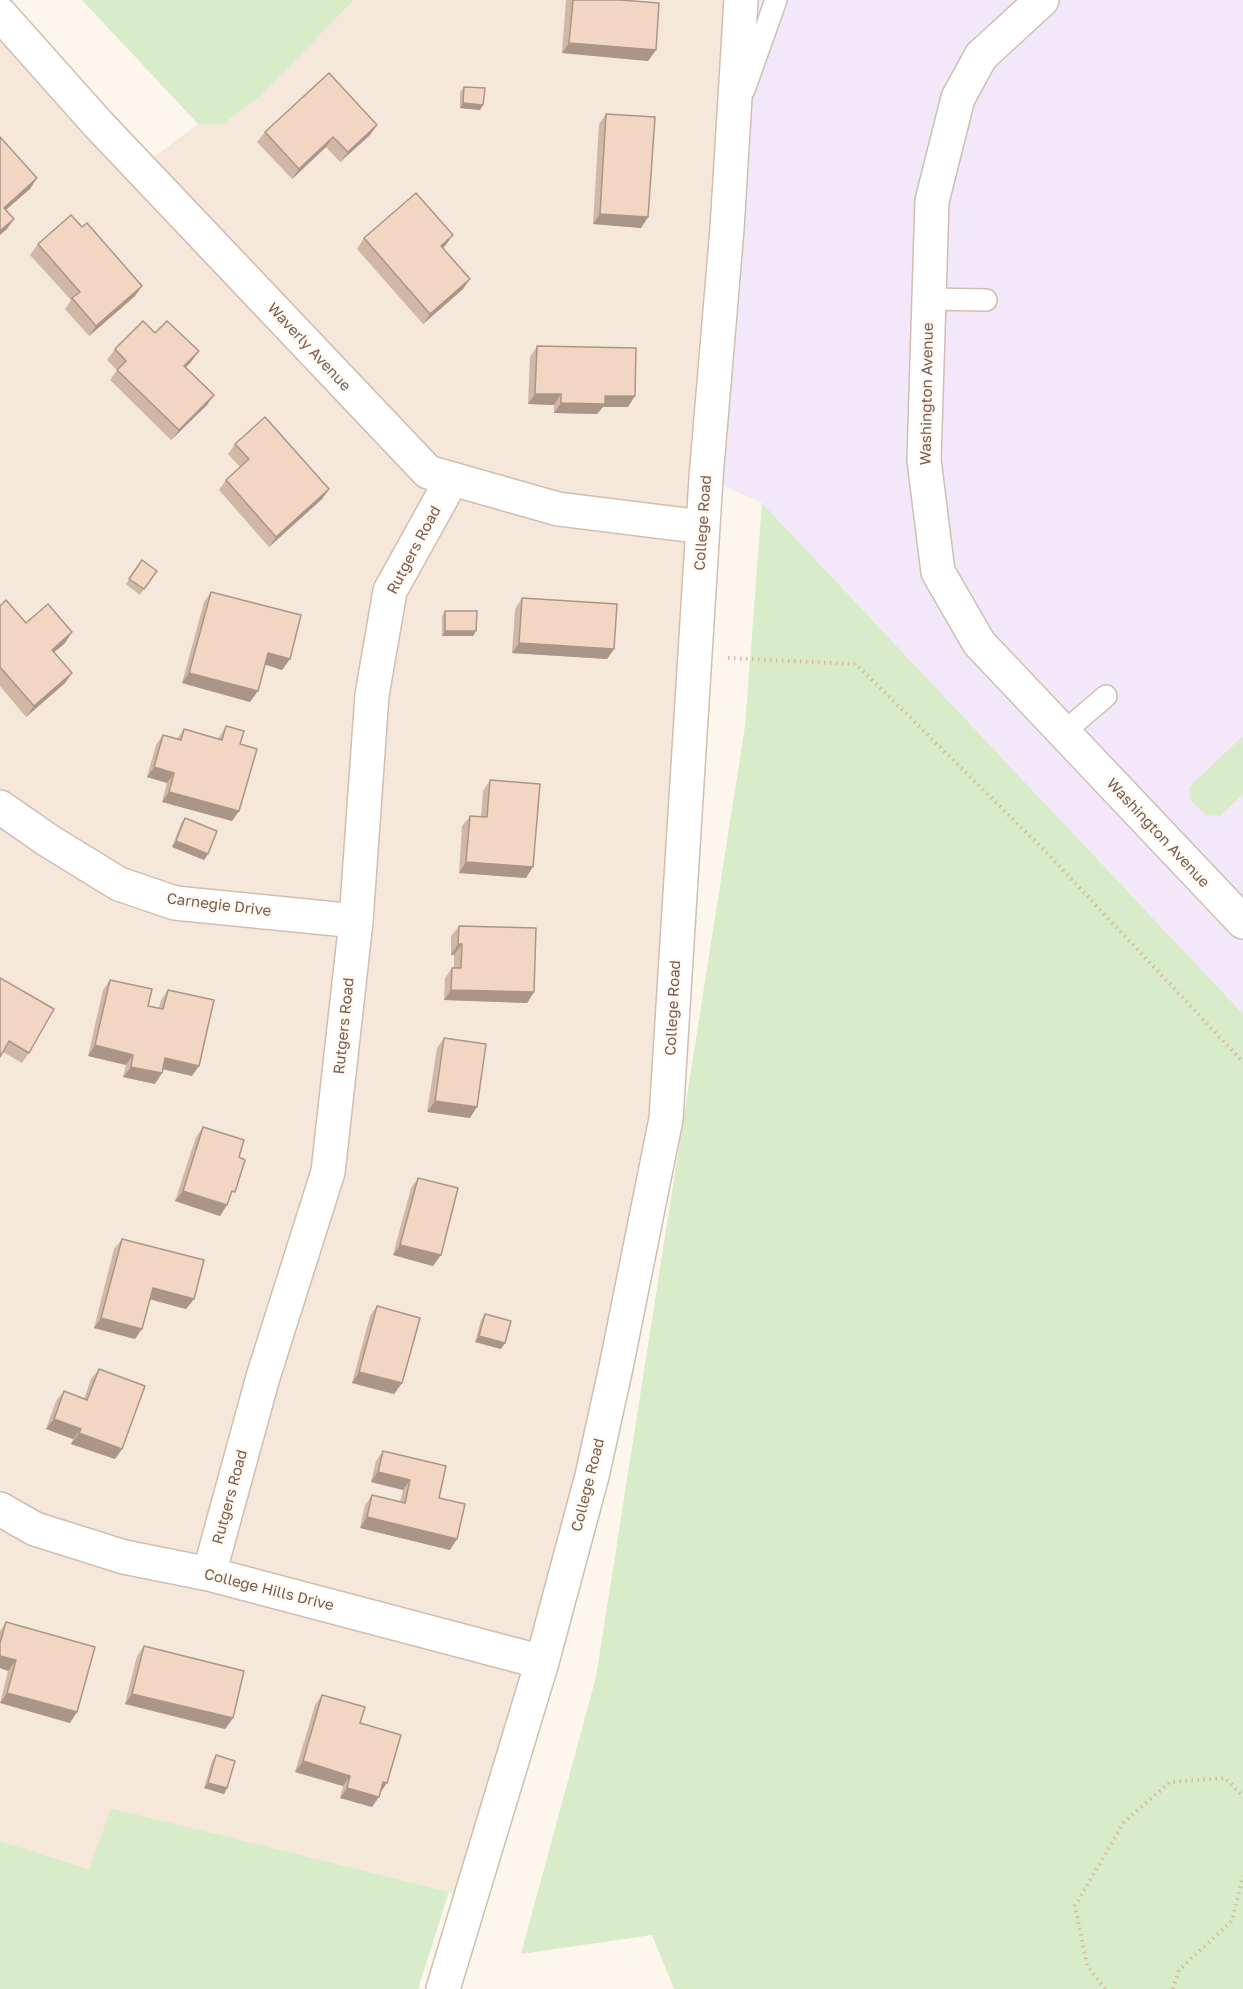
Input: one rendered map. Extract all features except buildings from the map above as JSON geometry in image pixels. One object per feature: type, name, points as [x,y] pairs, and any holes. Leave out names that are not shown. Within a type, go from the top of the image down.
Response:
[{"type":"street","name":"College Road","points":[[443,1989],[542,1662],[595,1464],[666,1119],[694,656],[741,0]]},
{"type":"street","name":"Washington Avenue","points":[[1042,0],[981,56],[958,98],[932,201],[924,460],[938,572],[979,643],[1243,922]]},
{"type":"street","name":"Waverly Avenue","points":[[0,14],[98,124],[428,472],[558,509],[703,527]]},
{"type":"street","name":"Rutgers Road","points":[[209,1574],[263,1377],[328,1172],[356,921],[372,695],[390,591],[452,479]]},
{"type":"street","name":"Carnegie Drive","points":[[0,807],[49,841],[119,884],[175,903],[356,921]]},
{"type":"street","name":"College Hills Drive","points":[[0,1509],[35,1529],[113,1554],[209,1574],[542,1662]]},
{"type":"lane","points":[[733,122],[776,0]]},
{"type":"lane","points":[[929,299],[986,300]]},
{"type":"lane","points":[[1064,732],[1106,696]]},
{"type":"path","points":[[694,656],[856,664],[1045,851],[1243,1062]]},
{"type":"path","points":[[1105,1989],[1087,1965],[1075,1906],[1124,1822],[1170,1782],[1226,1778],[1243,1796]]},
{"type":"path","points":[[1173,1989],[1179,1970],[1232,1921],[1243,1876]]},
{"type":"shaded area","points":[[354,0],[741,0],[666,1119],[471,1898],[111,1808],[89,1869],[0,1841],[0,13],[139,168],[198,124],[221,125],[261,96]]},
{"type":"shaded area","points":[[741,0],[1243,0],[1243,1014],[762,503],[706,478]]},
{"type":"green space","points":[[82,0],[354,0],[261,96],[221,125],[198,124]]},
{"type":"green space","points":[[762,503],[1243,1014],[1243,1989],[674,1989],[652,1935],[521,1954],[596,1677],[745,726]]},
{"type":"green space","points":[[1243,736],[1243,794],[1220,816],[1206,815],[1190,800],[1189,787]]},
{"type":"green space","points":[[111,1808],[449,1892],[418,1989],[0,1989],[0,1841],[89,1869]]}]
